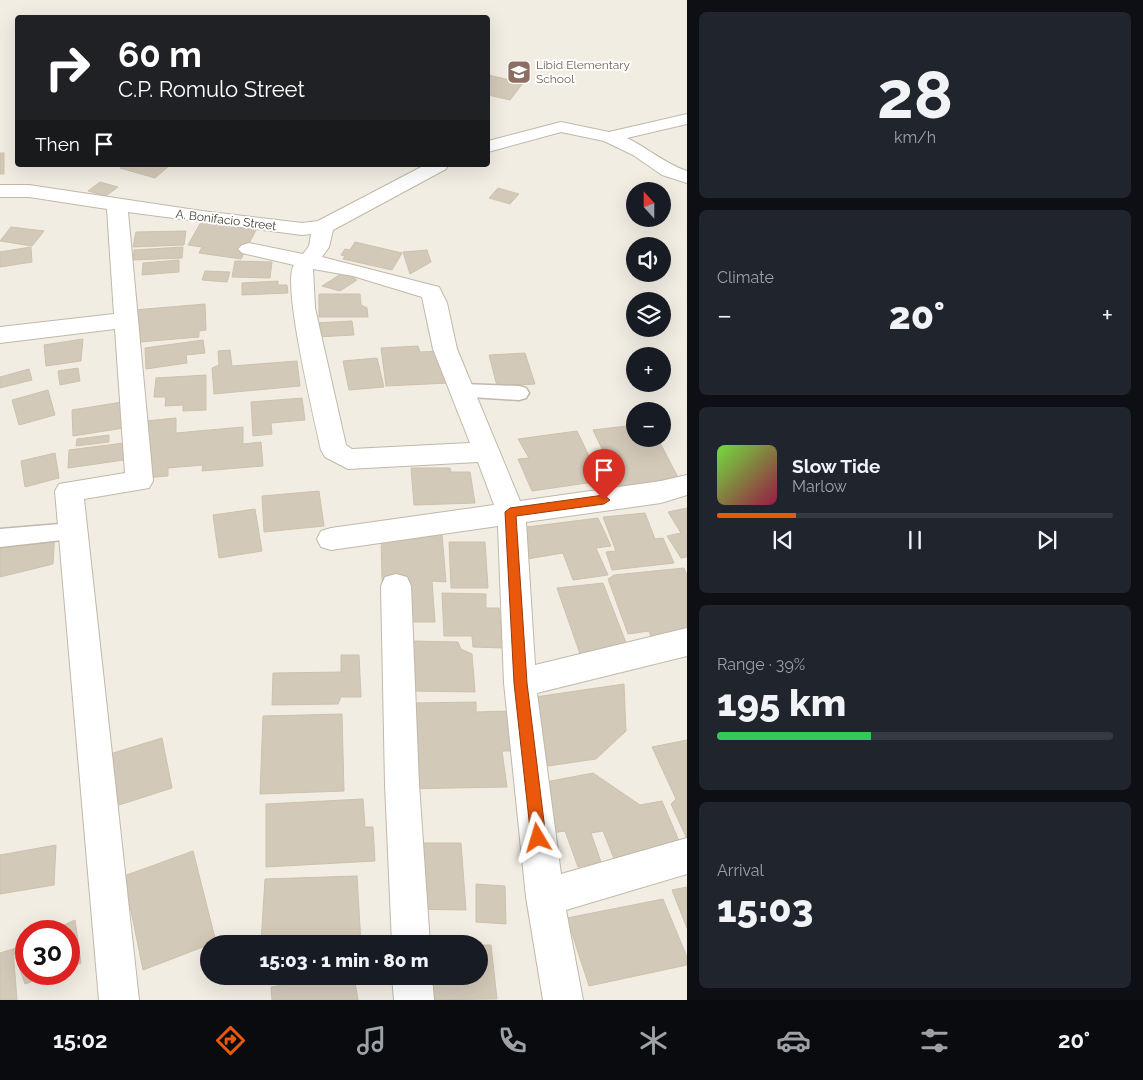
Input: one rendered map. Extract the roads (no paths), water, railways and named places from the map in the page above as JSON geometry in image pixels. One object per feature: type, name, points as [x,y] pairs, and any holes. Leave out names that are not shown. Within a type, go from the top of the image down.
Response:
[{"type":"street","points":[[609,137],[687,118]]},
{"type":"street","points":[[490,146],[561,127],[609,137],[640,151],[669,171],[687,177]]},
{"type":"street","name":"A. Bonifacio Street","points":[[0,191],[29,191],[117,205],[302,229],[323,227],[435,167]]},
{"type":"street","points":[[117,205],[139,481],[68,491],[119,1000]]},
{"type":"street","points":[[323,227],[319,247],[301,270],[304,308],[334,450],[348,459],[488,452]]},
{"type":"street","points":[[249,249],[307,260],[431,292],[436,303],[445,349],[488,452],[510,512],[520,683],[545,897],[563,1000]]},
{"type":"street","points":[[0,336],[126,320]]},
{"type":"street","points":[[331,539],[661,492],[687,485]]},
{"type":"street","points":[[396,586],[402,784],[410,935]]},
{"type":"street","points":[[520,683],[687,642]]},
{"type":"street","points":[[545,897],[687,856]]},
{"type":"street","points":[[413,985],[414,1000]]},
{"type":"lane","points":[[462,391],[519,393]]},
{"type":"lane","points":[[0,538],[72,532]]},
{"type":"place","name":"Libid Elementary School","points":[[519,72]]}]
